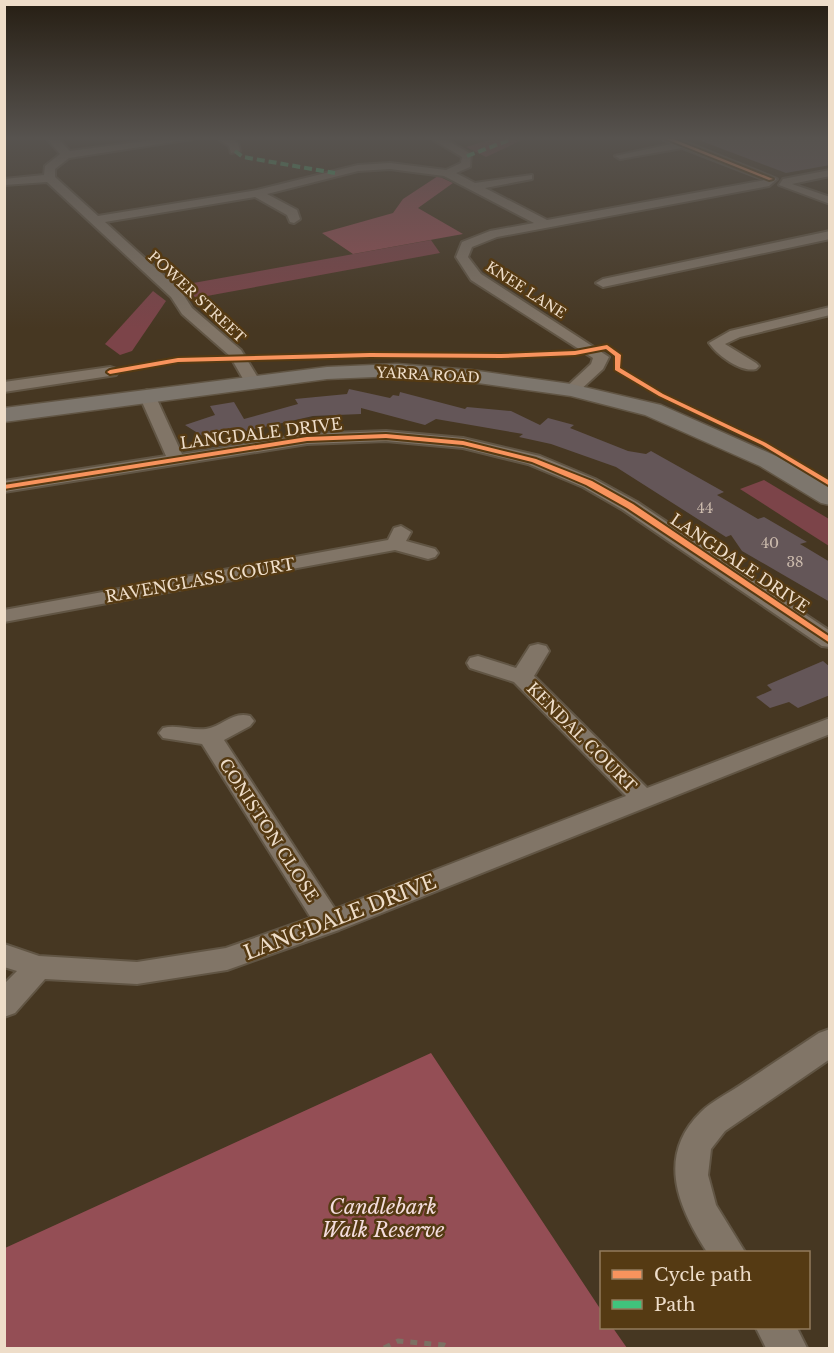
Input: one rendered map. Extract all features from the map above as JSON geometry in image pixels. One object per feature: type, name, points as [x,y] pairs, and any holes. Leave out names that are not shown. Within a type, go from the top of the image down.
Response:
[{"type":"main road","name":"YARRA ROAD","points":[[4,415],[327,373],[397,370],[471,376],[571,390],[653,411],[705,431],[768,461],[830,498]]},
{"type":"street","name":"POWER STREET","points":[[76,202],[176,294],[188,311],[236,353],[252,381]]},
{"type":"street","points":[[95,220],[202,202]]},
{"type":"street","points":[[275,202],[298,214]]},
{"type":"street","points":[[503,202],[545,224]]},
{"type":"street","name":"KNEE LANE","points":[[571,390],[598,366],[601,357],[483,282],[466,266],[462,257],[466,245],[481,237],[659,202]]},
{"type":"street","points":[[603,283],[830,235]]},
{"type":"street","points":[[751,366],[721,349],[717,343],[735,334],[830,311]]},
{"type":"street","points":[[7,383],[110,372]]},
{"type":"street","points":[[147,395],[176,459]]},
{"type":"street","name":"LANGDALE DRIVE","points":[[4,487],[307,439],[386,436],[463,443],[534,460],[573,475],[630,506],[830,641]]},
{"type":"street","name":"RAVENGLASS COURT","points":[[4,616],[398,538],[428,553]]},
{"type":"street","name":"KENDAL COURT","points":[[522,677],[538,651]]},
{"type":"street","name":"KENDAL COURT","points":[[478,663],[522,677],[643,798]]},
{"type":"street","points":[[171,733],[210,737],[242,721]]},
{"type":"street","name":"LANGDALE DRIVE","points":[[4,955],[38,967],[137,972],[177,969],[227,959],[329,923],[830,724]]},
{"type":"street","name":"CONISTON CLOSE","points":[[210,737],[329,923]]},
{"type":"street","points":[[4,1005],[38,967]]},
{"type":"street","points":[[726,1251],[700,1211],[691,1175],[695,1144],[713,1121],[830,1042]]},
{"type":"street","points":[[776,1329],[788,1348]]},
{"type":"path","points":[[384,1348],[398,1341],[444,1345],[450,1348]]},
{"type":"shaded area","points":[[431,240],[440,253],[196,298],[182,285]]},
{"type":"shaded area","points":[[153,291],[166,301],[132,351],[120,355],[105,344]]},
{"type":"shaded area","points":[[764,480],[829,519],[829,546],[740,489]]},
{"type":"green space","points":[[401,202],[426,202],[418,208],[463,234],[353,254],[322,233],[393,213]]},
{"type":"green space","name":"Candlebark Walk Reserve","points":[[431,1053],[600,1308],[600,1329],[614,1329],[627,1348],[5,1348],[5,1248]]},
{"type":"building","points":[[349,389],[390,398],[393,395],[399,396],[400,392],[465,409],[467,407],[511,411],[540,425],[548,418],[574,425],[570,428],[628,451],[646,454],[651,451],[724,492],[717,495],[758,519],[764,517],[807,542],[800,544],[830,562],[830,602],[742,551],[731,535],[726,537],[616,467],[551,444],[519,437],[523,434],[436,419],[425,425],[361,408],[361,414],[313,416],[228,434],[226,430],[204,437],[185,425],[215,415],[210,406],[234,402],[244,419],[298,404],[295,399],[347,394]]},
{"type":"building","points":[[823,661],[830,667],[830,695],[798,708],[789,702],[770,708],[756,697],[772,690],[767,685]]},
{"type":"cycle path","points":[[110,372],[178,360],[370,355],[501,356],[575,353],[607,347],[618,355],[617,369],[661,395],[764,444],[830,484]]},
{"type":"cycle path","points":[[4,487],[307,439],[386,436],[463,443],[534,460],[589,483],[630,506],[830,641]]}]
